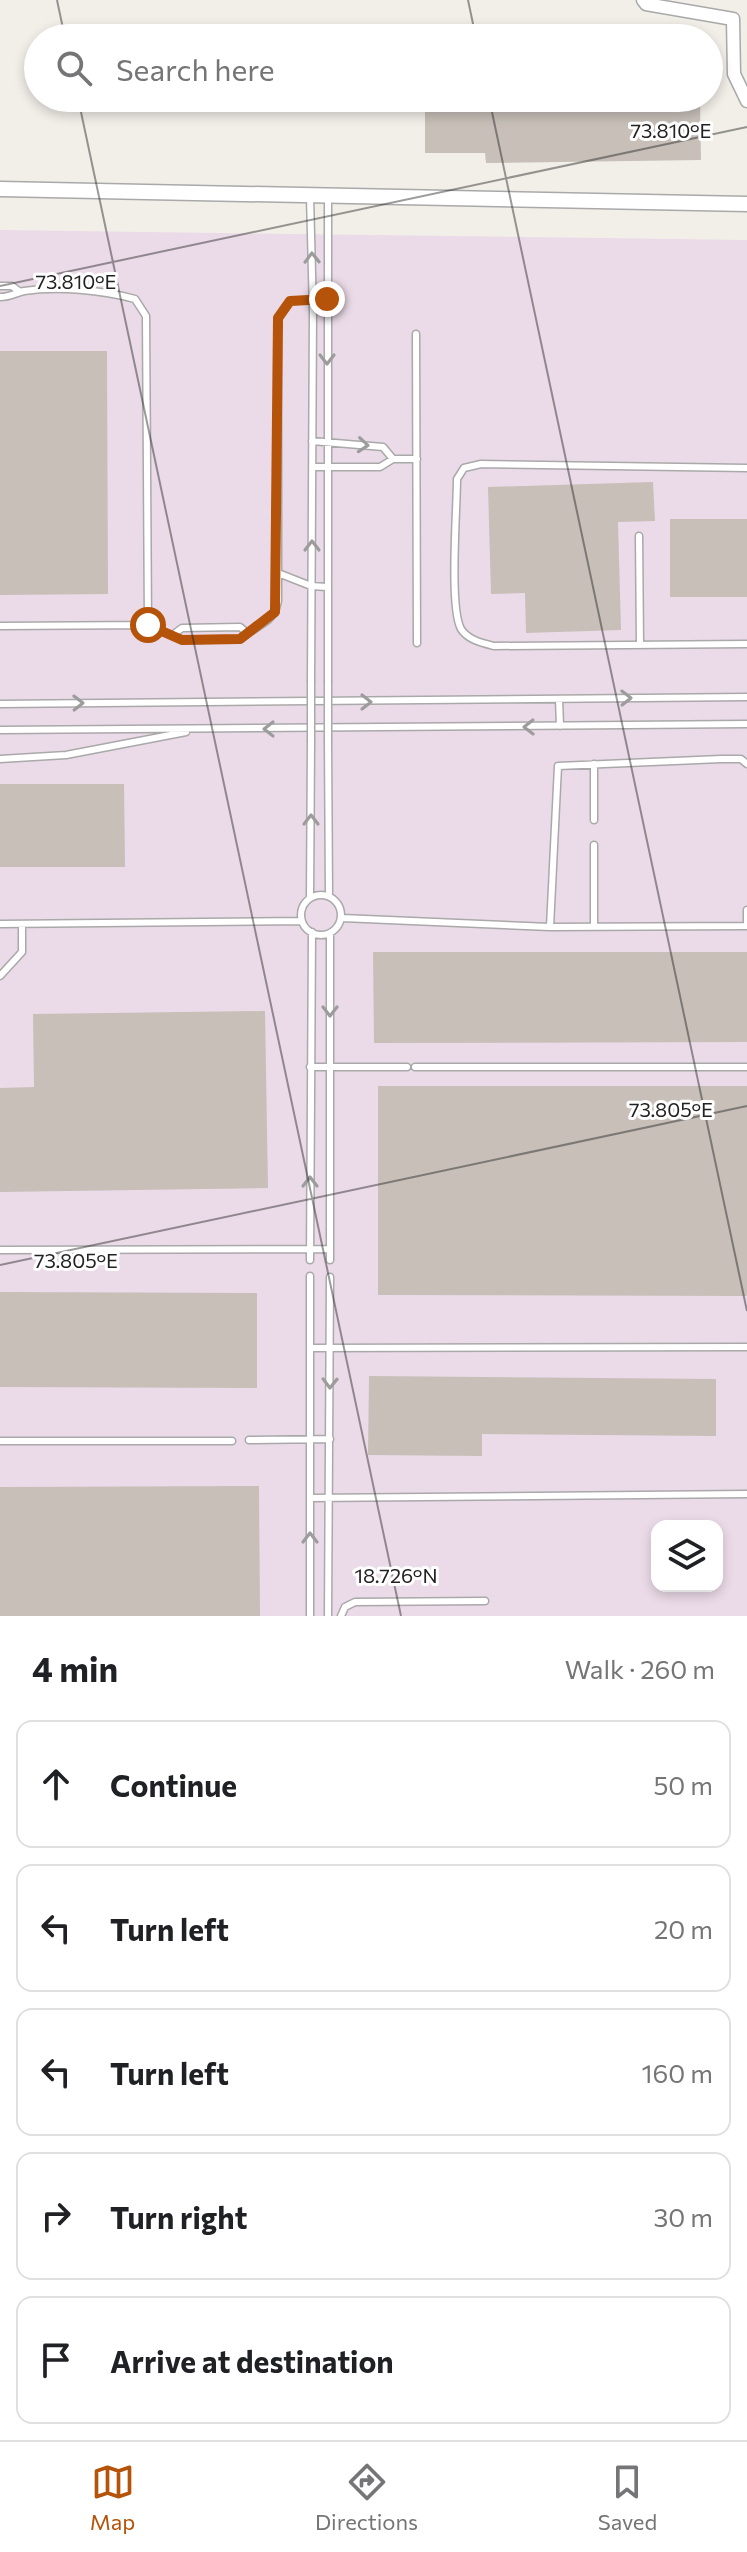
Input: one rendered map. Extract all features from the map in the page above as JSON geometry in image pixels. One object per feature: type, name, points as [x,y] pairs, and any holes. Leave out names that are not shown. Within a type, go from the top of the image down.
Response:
[{"type":"street","points":[[643,0],[646,4],[733,19],[734,74],[747,101]]},
{"type":"street","points":[[0,189],[747,204]]},
{"type":"lane","points":[[310,196],[313,299],[310,898],[302,908],[302,921],[312,932],[310,1260]]},
{"type":"lane","points":[[328,197],[329,896],[339,905],[342,918]]},
{"type":"lane","points":[[0,286],[12,286],[20,292]]},
{"type":"lane","points":[[0,297],[51,290],[125,297],[135,299],[146,316],[148,625]]},
{"type":"lane","points":[[0,626],[148,625],[182,640],[240,639],[275,612],[278,573],[278,318],[290,301],[327,299]]},
{"type":"lane","points":[[416,334],[417,643]]},
{"type":"lane","points":[[312,441],[383,447],[393,459]]},
{"type":"lane","points":[[312,467],[380,467],[393,459],[417,459]]},
{"type":"lane","points":[[747,468],[481,464],[459,473],[457,606],[462,630],[469,637],[494,646],[747,644]]},
{"type":"lane","points":[[639,536],[640,645]]},
{"type":"lane","points":[[278,573],[311,586],[327,587]]},
{"type":"lane","points":[[174,634],[182,628],[240,627],[246,632]]},
{"type":"lane","points":[[0,704],[747,697]]},
{"type":"lane","points":[[559,699],[560,726]]},
{"type":"lane","points":[[0,730],[747,724]]},
{"type":"lane","points":[[0,759],[66,755],[198,730]]},
{"type":"lane","points":[[550,927],[556,770],[561,765],[721,759],[741,759],[747,764]]},
{"type":"lane","points":[[594,764],[594,820]]},
{"type":"lane","points":[[594,845],[594,927]]},
{"type":"lane","points":[[310,898],[329,896]]},
{"type":"lane","points":[[342,918],[550,927],[747,926],[747,910]]},
{"type":"lane","points":[[330,1260],[330,933],[342,918]]},
{"type":"lane","points":[[0,924],[302,921]]},
{"type":"lane","points":[[0,976],[22,952],[22,924]]},
{"type":"lane","points":[[312,932],[330,933]]},
{"type":"lane","points":[[310,1067],[747,1067]]},
{"type":"lane","points":[[0,1250],[330,1249]]},
{"type":"lane","points":[[310,1276],[310,1616]]},
{"type":"lane","points":[[328,1616],[330,1277]]},
{"type":"lane","points":[[310,1348],[747,1347]]},
{"type":"lane","points":[[249,1440],[330,1439]]},
{"type":"lane","points":[[0,1441],[232,1441]]},
{"type":"lane","points":[[310,1498],[747,1494]]},
{"type":"lane","points":[[341,1616],[345,1607],[355,1602],[485,1601]]},
{"type":"shaded area","points":[[0,230],[747,240],[747,1616],[0,1616]]},
{"type":"building","points":[[425,112],[700,112],[701,160],[486,163],[485,153],[425,153]]},
{"type":"building","points":[[0,351],[107,351],[108,594],[0,595]]},
{"type":"building","points":[[653,482],[655,521],[618,522],[621,630],[526,633],[525,593],[491,594],[488,487]]},
{"type":"building","points":[[670,519],[747,519],[747,597],[670,597]]},
{"type":"building","points":[[0,784],[124,784],[125,867],[0,867]]},
{"type":"building","points":[[373,952],[747,952],[747,1042],[374,1043]]},
{"type":"building","points":[[265,1011],[268,1188],[0,1192],[0,1088],[34,1087],[33,1014]]},
{"type":"building","points":[[378,1086],[747,1086],[747,1296],[378,1295]]},
{"type":"building","points":[[0,1292],[257,1293],[257,1388],[0,1387]]},
{"type":"building","points":[[369,1376],[716,1379],[716,1436],[482,1434],[482,1456],[368,1455]]},
{"type":"building","points":[[259,1486],[260,1616],[0,1616],[0,1487]]},
{"type":"route","points":[[148,625],[182,640],[240,639],[275,612],[278,601],[278,318],[285,304],[297,298],[327,299]]}]
